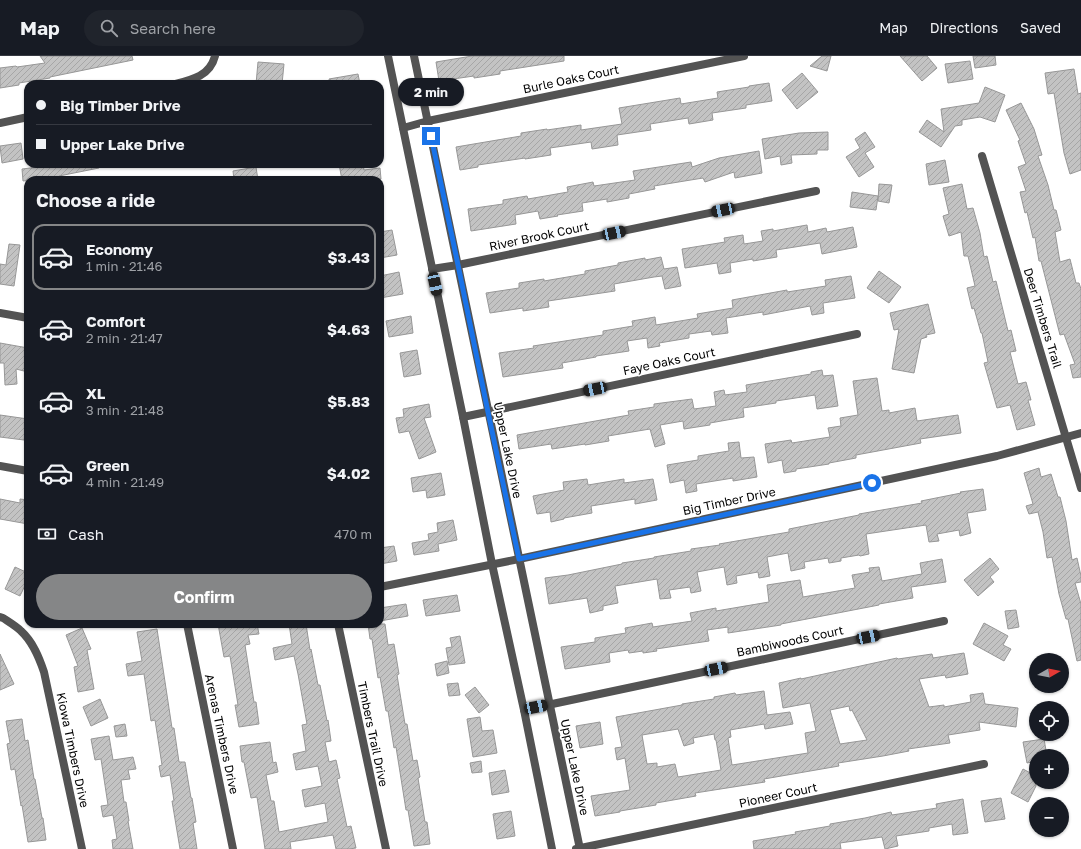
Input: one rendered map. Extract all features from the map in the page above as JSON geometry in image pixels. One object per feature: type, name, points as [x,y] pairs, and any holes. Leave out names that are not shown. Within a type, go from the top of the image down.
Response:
[{"type":"street","points":[[190,80],[201,76],[207,71],[214,61],[214,56]]},
{"type":"street","points":[[388,56],[552,849]]},
{"type":"street","name":"Upper Lake Drive","points":[[414,56],[578,849]]},
{"type":"street","name":"Burle Oaks Court","points":[[403,128],[428,121],[744,56]]},
{"type":"street","points":[[0,123],[24,118]]},
{"type":"street","name":"Deer Timbers Trail","points":[[982,156],[1081,488]]},
{"type":"street","name":"River Brook Court","points":[[432,269],[458,265],[816,191]]},
{"type":"street","points":[[0,313],[24,317]]},
{"type":"street","name":"Faye Oaks Court","points":[[463,417],[857,334]]},
{"type":"street","name":"Big Timber Drive","points":[[384,586],[519,559],[997,456],[1081,433]]},
{"type":"street","points":[[0,466],[24,471]]},
{"type":"street","name":"Kiowa Timbers Drive","points":[[0,617],[21,632],[32,644],[39,657],[44,672],[82,849]]},
{"type":"street","name":"Bambiwoods Court","points":[[524,710],[944,621]]},
{"type":"street","name":"Arenas Timbers Drive","points":[[188,628],[233,849]]},
{"type":"street","name":"Timbers Trail Drive","points":[[339,628],[386,849]]},
{"type":"street","name":"Pioneer Court","points":[[578,849],[984,764]]},
{"type":"building","points":[[40,56],[132,56],[133,60],[50,78],[24,80],[24,82],[19,83],[19,85],[0,88],[0,68],[45,63]]},
{"type":"building","points":[[472,56],[564,56],[564,61],[500,71],[500,74],[439,81],[436,62]]},
{"type":"building","points":[[822,56],[831,56],[827,71],[810,66]]},
{"type":"building","points":[[900,56],[927,56],[937,68],[922,81]]},
{"type":"building","points":[[973,56],[995,56],[996,65],[975,68]]},
{"type":"building","points":[[970,61],[973,79],[948,83],[945,64]]},
{"type":"building","points":[[258,62],[284,64],[282,80],[256,80]]},
{"type":"building","points":[[1074,69],[1078,94],[1081,93],[1081,170],[1070,174],[1064,153],[1054,93],[1048,94],[1045,73]]},
{"type":"building","points":[[802,73],[818,92],[797,109],[782,90]]},
{"type":"building","points":[[358,74],[359,80],[329,80]]},
{"type":"building","points":[[769,83],[772,101],[746,105],[746,108],[712,113],[713,120],[689,124],[688,118],[650,124],[651,130],[617,135],[618,145],[592,149],[591,142],[550,148],[551,155],[478,165],[478,167],[460,170],[456,147],[521,136],[521,133],[547,129],[581,125],[581,130],[622,124],[619,108],[680,98],[681,104],[718,98],[717,92]]},
{"type":"building","points":[[985,87],[1005,95],[995,122],[980,117],[962,120],[962,125],[955,126],[941,147],[919,132],[927,120],[944,132],[941,109],[979,103]]},
{"type":"building","points":[[1021,103],[1034,129],[1042,155],[1038,156],[1061,230],[1055,232],[1060,262],[1070,259],[1076,283],[1079,283],[1081,289],[1081,377],[1073,378],[1070,365],[1075,364],[1064,334],[1060,335],[1041,261],[1039,261],[1035,237],[1033,238],[1027,212],[1025,213],[1020,192],[1026,191],[1018,167],[1026,164],[1018,141],[1020,140],[1006,110]]},
{"type":"building","points":[[828,132],[828,150],[817,150],[817,154],[791,155],[792,163],[781,165],[780,156],[765,159],[762,139],[799,133]]},
{"type":"building","points":[[865,132],[875,147],[865,153],[874,167],[859,177],[846,157],[860,148],[855,139]]},
{"type":"building","points":[[21,143],[23,159],[2,163],[0,146]]},
{"type":"building","points":[[759,151],[762,173],[735,178],[734,172],[705,182],[703,178],[654,186],[655,189],[629,194],[629,198],[607,202],[607,199],[582,203],[583,211],[540,219],[538,211],[515,215],[516,224],[471,231],[468,209],[503,204],[503,200],[527,196],[528,199],[568,192],[567,187],[593,182],[594,186],[635,180],[633,171],[691,162],[692,167],[719,158]]},
{"type":"building","points":[[945,160],[949,182],[929,185],[926,164]]},
{"type":"building","points":[[99,168],[59,176],[24,176],[23,181],[22,169]]},
{"type":"building","points":[[256,168],[257,176],[234,176],[233,171]]},
{"type":"building","points":[[340,168],[364,168],[364,170],[380,168],[381,176],[341,176]]},
{"type":"building","points":[[879,184],[892,185],[889,203],[878,201]]},
{"type":"building","points":[[962,184],[967,209],[973,208],[980,233],[984,257],[987,256],[993,282],[996,281],[1008,331],[1011,330],[1016,351],[1010,352],[1018,384],[1026,382],[1031,400],[1028,400],[1035,425],[1017,430],[1010,405],[997,408],[984,363],[988,362],[982,333],[974,308],[972,309],[967,288],[975,286],[968,256],[964,256],[961,232],[949,236],[943,216],[949,214],[943,188]]},
{"type":"building","points":[[852,192],[878,196],[876,210],[850,207]]},
{"type":"building","points":[[807,225],[808,232],[826,228],[827,232],[853,227],[857,247],[822,254],[820,243],[776,250],[777,257],[730,263],[731,272],[719,274],[717,263],[685,268],[682,249],[725,242],[724,238],[743,235],[744,244],[763,241],[761,231],[773,229],[773,231]]},
{"type":"building","points":[[392,230],[397,255],[384,257],[384,231]]},
{"type":"building","points":[[9,244],[20,245],[14,286],[0,284],[0,264],[6,265]]},
{"type":"building","points":[[661,257],[664,269],[677,267],[681,286],[665,289],[662,276],[654,277],[614,284],[615,291],[548,301],[549,307],[523,311],[523,308],[490,313],[486,293],[519,288],[519,283],[544,279],[544,281],[585,274],[585,271],[618,265],[618,263],[645,258],[645,260]]},
{"type":"building","points":[[879,271],[901,287],[889,303],[867,288]]},
{"type":"building","points":[[399,272],[403,294],[384,297],[384,275]]},
{"type":"building","points":[[851,276],[855,298],[823,303],[824,313],[812,315],[810,306],[763,315],[763,312],[726,318],[728,333],[712,335],[711,331],[689,334],[689,338],[659,343],[660,346],[648,348],[647,338],[627,341],[629,351],[562,363],[563,368],[503,377],[499,353],[603,335],[603,331],[633,326],[632,321],[655,317],[656,325],[698,318],[697,314],[733,308],[732,300],[787,290],[787,292],[826,286],[825,280]]},
{"type":"building","points":[[928,304],[935,333],[926,335],[927,337],[921,339],[914,373],[892,369],[899,329],[894,330],[890,313]]},
{"type":"building","points":[[411,316],[413,333],[389,337],[386,321]]},
{"type":"building","points":[[0,343],[24,347],[24,371],[16,369],[17,384],[5,385],[4,363],[0,363]]},
{"type":"building","points":[[417,350],[421,374],[404,377],[400,353]]},
{"type":"building","points":[[822,370],[823,376],[833,375],[838,406],[817,409],[815,395],[743,408],[744,417],[710,423],[710,425],[684,429],[683,421],[660,425],[665,444],[655,447],[650,429],[608,436],[609,441],[585,445],[552,449],[551,444],[519,449],[517,435],[629,415],[628,411],[654,407],[654,404],[692,399],[694,409],[716,406],[714,392],[724,390],[725,395],[747,392],[746,385],[811,374],[811,372]]},
{"type":"building","points":[[877,378],[882,411],[889,410],[889,413],[915,408],[917,421],[958,415],[961,433],[920,439],[921,443],[856,455],[856,458],[796,469],[796,471],[784,473],[782,460],[768,463],[765,444],[791,440],[792,443],[830,437],[828,428],[841,426],[840,418],[858,415],[853,381]]},
{"type":"building","points":[[429,404],[431,417],[424,418],[436,452],[419,459],[409,431],[399,433],[396,418],[404,417],[403,409]]},
{"type":"building","points":[[0,415],[24,418],[24,440],[0,437]]},
{"type":"building","points":[[739,442],[741,458],[754,457],[757,477],[733,481],[733,478],[696,484],[697,491],[686,493],[684,480],[670,483],[667,465],[698,460],[698,456],[729,451],[728,443]]},
{"type":"building","points":[[1039,468],[1041,477],[1051,474],[1058,497],[1060,497],[1066,521],[1072,560],[1077,558],[1081,576],[1081,582],[1075,583],[1081,604],[1081,660],[1077,661],[1068,619],[1066,619],[1059,594],[1052,557],[1047,558],[1038,512],[1029,514],[1026,506],[1033,504],[1024,473]]},
{"type":"building","points":[[441,473],[445,495],[427,498],[426,490],[413,492],[411,478]]},
{"type":"building","points":[[587,479],[588,485],[624,479],[624,483],[653,479],[657,500],[635,504],[635,499],[591,506],[592,513],[551,522],[550,512],[537,514],[533,496],[564,490],[563,482]]},
{"type":"building","points":[[983,489],[986,510],[967,513],[971,533],[960,536],[959,530],[937,534],[939,541],[929,542],[926,525],[866,534],[869,554],[841,558],[841,561],[829,563],[828,558],[804,562],[805,568],[791,571],[788,553],[767,557],[770,576],[759,578],[758,572],[736,576],[737,583],[727,585],[724,567],[697,572],[701,591],[691,593],[690,587],[669,590],[671,598],[660,599],[657,579],[615,586],[618,603],[603,606],[603,610],[590,613],[587,598],[549,604],[545,578],[568,575],[622,563],[691,551],[691,549],[789,532],[789,529],[859,514],[922,503],[921,501],[961,493],[960,492]]},
{"type":"building","points":[[0,499],[20,503],[20,499],[24,500],[24,523],[0,519]]},
{"type":"building","points":[[453,520],[457,540],[438,544],[439,551],[414,555],[412,543],[429,540],[428,534],[438,532],[437,523]]},
{"type":"building","points":[[394,546],[397,561],[384,563],[384,547]]},
{"type":"building","points":[[990,558],[999,569],[990,577],[994,582],[978,596],[964,580]]},
{"type":"building","points":[[942,559],[946,582],[911,587],[913,598],[781,625],[728,633],[728,627],[707,630],[709,641],[656,649],[657,651],[643,653],[643,651],[629,653],[628,650],[609,653],[610,662],[565,669],[561,647],[595,642],[595,638],[626,633],[625,628],[652,623],[653,627],[692,621],[690,613],[716,608],[716,611],[769,602],[767,585],[800,580],[803,597],[855,588],[852,575],[870,572],[869,568],[879,567],[882,581],[922,574],[920,563]]},
{"type":"building","points":[[15,567],[24,571],[24,588],[20,596],[5,589]]},
{"type":"building","points":[[457,595],[460,611],[426,616],[423,600]]},
{"type":"building","points":[[406,604],[408,616],[384,620],[384,607]]},
{"type":"building","points":[[1016,610],[1019,627],[1008,629],[1005,611]]},
{"type":"building","points":[[984,623],[1008,636],[1003,645],[1011,649],[1004,661],[973,644]]},
{"type":"building","points":[[385,624],[388,645],[394,644],[399,674],[397,675],[405,724],[407,724],[413,761],[417,760],[420,777],[418,778],[430,844],[414,846],[408,810],[406,810],[396,747],[394,748],[388,711],[386,711],[380,677],[378,678],[372,639],[370,639],[369,628],[384,628]]},
{"type":"building","points":[[82,628],[91,649],[87,650],[94,689],[78,692],[74,667],[78,666],[66,635]]},
{"type":"building","points":[[219,628],[258,628],[259,634],[248,635],[250,644],[245,645],[259,724],[239,727],[235,705],[238,705],[230,656],[224,657]]},
{"type":"building","points":[[290,628],[307,628],[318,685],[320,685],[327,721],[328,720],[331,741],[325,742],[329,762],[336,760],[340,778],[337,779],[347,827],[351,826],[356,848],[336,849],[333,835],[290,842],[291,849],[265,849],[257,797],[251,798],[244,762],[242,762],[240,746],[270,742],[273,763],[276,762],[278,772],[266,775],[271,801],[274,801],[279,832],[328,822],[325,803],[305,807],[302,790],[322,786],[318,766],[296,770],[293,754],[306,751],[302,725],[307,724],[298,674],[294,656],[275,660],[273,648],[292,644]]},
{"type":"building","points":[[157,629],[172,728],[174,728],[179,762],[185,762],[192,798],[196,822],[193,823],[197,849],[180,849],[172,801],[174,801],[170,775],[161,777],[159,766],[162,765],[155,720],[151,721],[144,674],[128,676],[126,664],[142,661],[137,632]]},
{"type":"building","points":[[460,636],[465,663],[449,665],[446,648],[452,647],[450,638]]},
{"type":"building","points":[[964,653],[968,674],[946,678],[945,675],[919,679],[929,707],[944,705],[944,707],[971,702],[970,695],[983,693],[985,704],[1018,708],[1016,727],[979,722],[980,730],[948,735],[950,743],[908,749],[909,751],[838,763],[839,766],[764,779],[765,782],[695,793],[696,796],[595,816],[591,796],[630,790],[625,758],[617,760],[615,748],[622,747],[616,717],[714,699],[714,697],[735,693],[736,695],[764,691],[767,715],[790,712],[793,724],[765,729],[764,724],[730,730],[731,737],[728,738],[732,765],[808,753],[805,733],[816,731],[810,703],[783,708],[779,683],[897,658],[932,654],[933,658]],"holes":[[[849,706],[850,711],[852,710],[867,740],[840,744],[830,710]],[[678,729],[684,746],[694,743],[693,738],[714,734],[721,770],[678,777],[675,764],[657,767],[657,763],[647,764],[642,735]]]},
{"type":"building","points":[[0,654],[14,684],[0,690]]},
{"type":"building","points":[[447,661],[449,673],[437,676],[435,664]]},
{"type":"building","points":[[458,683],[460,695],[449,696],[447,684]]},
{"type":"building","points":[[475,687],[489,705],[479,713],[465,695]]},
{"type":"building","points":[[100,699],[108,718],[91,726],[83,707]]},
{"type":"building","points":[[480,717],[482,731],[493,730],[497,753],[473,757],[467,719]]},
{"type":"building","points":[[22,719],[25,741],[28,740],[46,840],[28,842],[15,769],[11,770],[7,744],[10,743],[6,721]]},
{"type":"building","points":[[600,722],[603,744],[580,748],[576,726]]},
{"type":"building","points":[[125,724],[127,736],[116,737],[114,726]]},
{"type":"building","points":[[109,736],[113,760],[133,757],[136,769],[128,770],[130,779],[121,780],[133,849],[113,849],[112,840],[117,839],[113,815],[103,817],[101,806],[108,805],[101,759],[95,760],[91,739]]},
{"type":"building","points":[[1044,741],[1046,749],[1029,749],[1029,763],[1027,763],[1023,742]]},
{"type":"building","points":[[481,761],[482,772],[472,773],[470,763]]},
{"type":"building","points":[[1023,769],[1029,772],[1029,789],[1034,789],[1030,797],[1029,797],[1028,802],[1011,793]]},
{"type":"building","points":[[505,770],[509,792],[492,795],[489,773]]},
{"type":"building","points":[[1001,798],[1005,819],[985,822],[981,801]]},
{"type":"building","points":[[963,799],[968,833],[953,835],[952,824],[929,828],[929,831],[896,836],[898,846],[885,849],[882,837],[840,843],[841,849],[754,849],[753,841],[796,834],[795,832],[830,826],[830,824],[891,812],[892,815],[937,808],[936,804]]},
{"type":"building","points":[[511,811],[515,836],[497,839],[493,814]]},
{"type":"route","points":[[431,136],[519,559],[872,483]]}]
